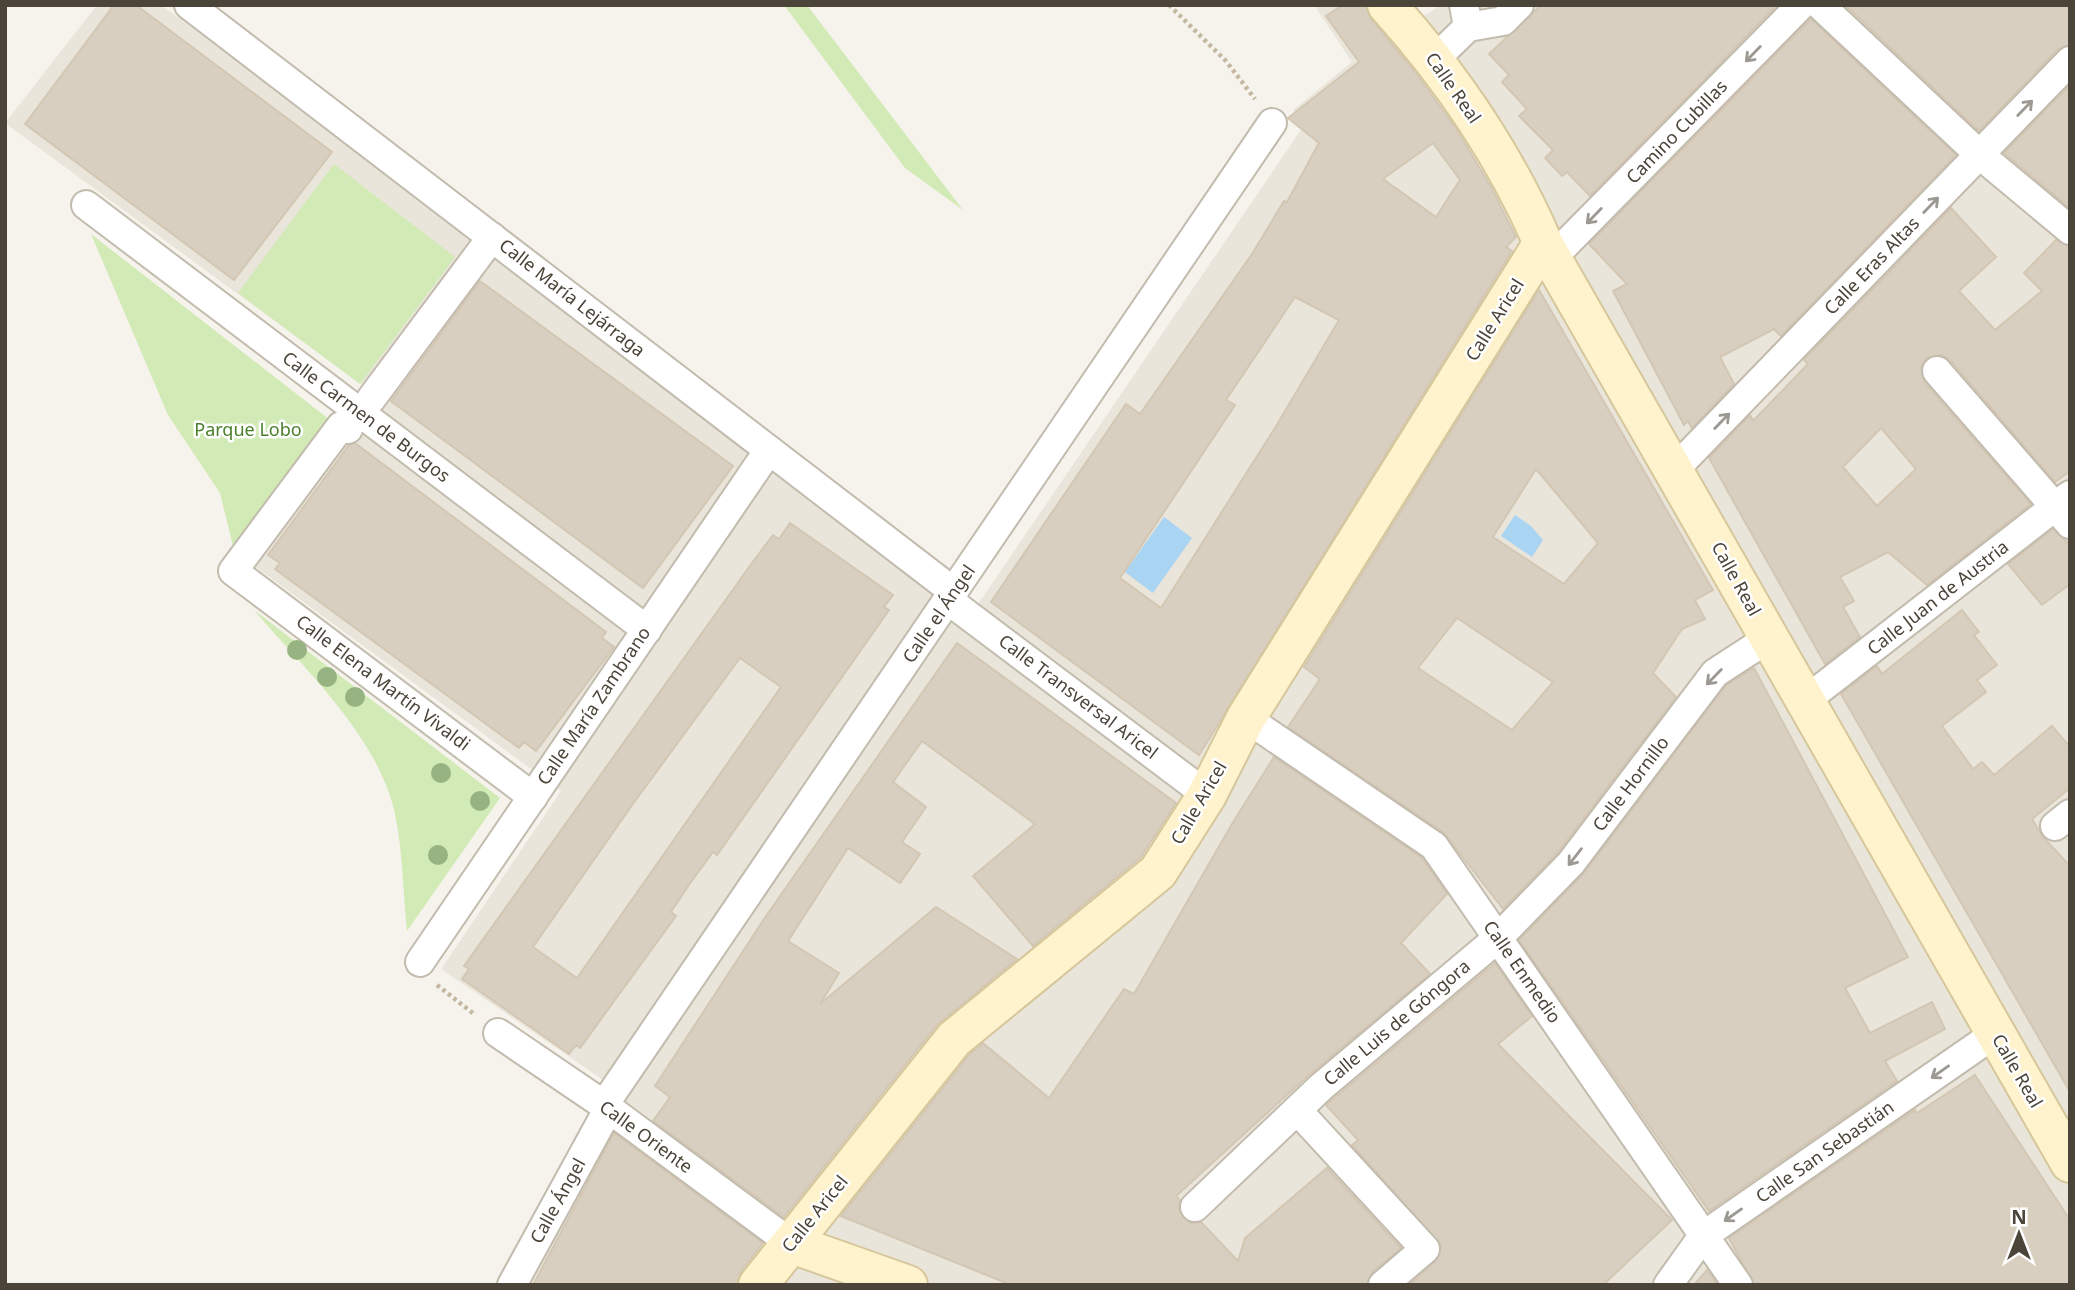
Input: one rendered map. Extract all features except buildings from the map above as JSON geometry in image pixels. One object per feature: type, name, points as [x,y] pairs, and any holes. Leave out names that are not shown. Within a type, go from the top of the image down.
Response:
[{"type":"street","name":"Calle María Lejárraga","points":[[189,5],[769,450],[951,596]]},
{"type":"street","name":"Calle Real","points":[[1387,5],[1435,59],[1481,128],[1527,205],[1548,251],[2070,1163]]},
{"type":"street","points":[[1435,59],[1466,16],[1503,21],[1519,5]]},
{"type":"street","name":"Camino Cubillas","points":[[1548,251],[1801,5]]},
{"type":"street","points":[[1820,5],[1979,155],[2070,230]]},
{"type":"street","name":"Calle Eras Altas","points":[[1674,470],[2070,61]]},
{"type":"street","name":"Calle el Ángel","points":[[604,1111],[1272,122]]},
{"type":"street","name":"Calle Carmen de Burgos","points":[[86,205],[647,630]]},
{"type":"street","points":[[370,398],[492,237]]},
{"type":"street","name":"Calle Aricel","points":[[758,1285],[954,1039],[1158,872],[1207,794],[1246,718],[1548,251]]},
{"type":"street","points":[[1937,371],[2065,509]]},
{"type":"street","name":"Calle Elena Martín Vivaldi","points":[[348,429],[341,426],[233,570],[533,797]]},
{"type":"street","name":"Calle María Zambrano","points":[[420,962],[769,450]]},
{"type":"street","name":"Calle Juan de Austria","points":[[1806,700],[2065,509]]},
{"type":"street","name":"Calle Transversal Aricel","points":[[951,596],[1207,794]]},
{"type":"street","name":"Calle Hornillo","points":[[1498,938],[1571,863],[1715,673],[1769,638]]},
{"type":"street","name":"Calle Enmedio","points":[[1246,718],[1434,846],[1738,1285]]},
{"type":"street","name":"Calle Luis de Góngora","points":[[1195,1207],[1297,1110],[1498,938]]},
{"type":"street","name":"Calle Oriente","points":[[498,1033],[792,1244]]},
{"type":"street","name":"Calle San Sebastián","points":[[1668,1285],[1703,1236],[1996,1033]]},
{"type":"street","points":[[1297,1110],[1425,1249],[1383,1285]]},
{"type":"street","name":"Calle Ángel","points":[[512,1285],[604,1111]]},
{"type":"street","points":[[792,1244],[908,1285]]},
{"type":"path","points":[[1169,5],[1226,61],[1272,122]]},
{"type":"path","points":[[420,962],[429,978],[498,1033]]},
{"type":"shaded area","points":[[97,5],[161,5],[974,610],[1307,121],[1293,110],[1352,62],[1314,5],[1368,5],[1392,36],[1441,5],[2070,5],[2070,1285],[522,1285],[625,1095],[441,969],[561,791],[246,560],[370,391],[5,123]]},
{"type":"green space","points":[[784,5],[807,5],[963,210],[905,168]]},
{"type":"green space","points":[[334,164],[455,257],[360,384],[238,293]]},
{"type":"green space","name":"Parque Lobo","points":[[91,234],[330,420],[233,546],[220,493],[168,415]]},
{"type":"green space","points":[[254,610],[500,798],[407,931],[398,828],[386,785],[373,758],[337,705]]},
{"type":"water","points":[[1515,515],[1531,526],[1543,540],[1532,557],[1501,536]]},
{"type":"water","points":[[1164,517],[1192,538],[1153,593],[1125,572]]}]
